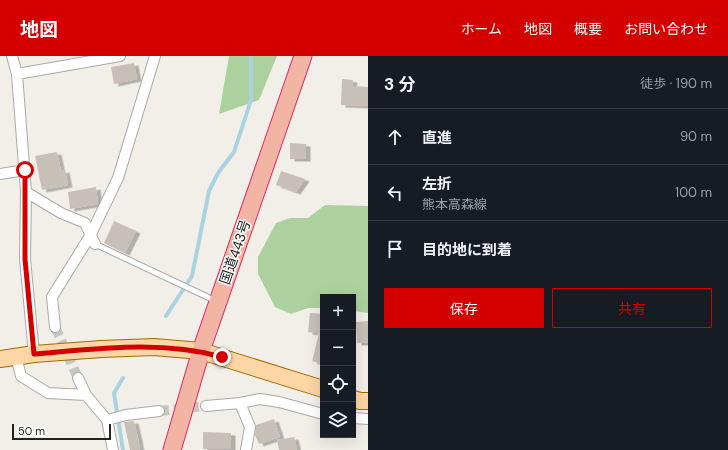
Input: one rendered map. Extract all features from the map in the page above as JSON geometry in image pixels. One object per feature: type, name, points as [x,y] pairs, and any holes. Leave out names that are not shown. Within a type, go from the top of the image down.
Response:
[{"type":"highway","name":"国道443号","points":[[172,450],[201,351],[303,56]]},
{"type":"main road","points":[[0,359],[34,354],[101,348],[154,347],[201,351],[320,388]]},
{"type":"main road","points":[[356,400],[368,401]]},
{"type":"street","points":[[12,56],[17,74],[25,170],[25,259],[34,354]]},
{"type":"street","points":[[17,74],[120,56]]},
{"type":"street","points":[[55,327],[52,297],[93,240],[118,178],[155,56]]},
{"type":"street","points":[[0,174],[25,170]]},
{"type":"street","points":[[26,192],[61,213],[85,223],[93,240]]},
{"type":"street","points":[[16,357],[21,376],[48,393],[86,395]]},
{"type":"street","points":[[78,378],[86,395],[109,420],[113,450]]},
{"type":"street","points":[[206,406],[240,403],[260,399],[279,402],[320,413]]},
{"type":"street","points":[[240,403],[250,427],[246,450]]},
{"type":"street","points":[[109,420],[122,416],[159,411]]},
{"type":"street","points":[[356,418],[368,419]]},
{"type":"lane","points":[[93,240],[218,302]]},
{"type":"green space","points":[[229,56],[277,56],[259,100],[219,114]]},
{"type":"green space","points":[[325,205],[368,206],[368,313],[356,311],[356,294],[320,294],[320,308],[308,308],[291,314],[275,307],[258,274],[258,257],[276,223],[290,218],[308,218]]},
{"type":"building","points":[[134,63],[137,79],[114,84],[111,67]]},
{"type":"building","points":[[342,79],[353,80],[352,86],[368,87],[368,106],[341,105]]},
{"type":"building","points":[[290,143],[306,144],[306,159],[290,159]]},
{"type":"building","points":[[57,152],[61,171],[65,170],[68,185],[42,190],[35,156]]},
{"type":"building","points":[[281,171],[305,179],[296,192],[276,185]]},
{"type":"building","points":[[96,187],[98,204],[70,209],[68,192]]},
{"type":"building","points":[[114,221],[136,231],[125,253],[104,243]]},
{"type":"building","points":[[310,313],[320,314],[320,363],[312,361],[319,333],[308,332]]},
{"type":"building","points":[[368,321],[368,343],[357,343],[356,322]]},
{"type":"building","points":[[274,419],[280,437],[259,444],[255,435],[256,425]]},
{"type":"building","points":[[134,421],[140,450],[130,450],[124,422]]},
{"type":"building","points":[[203,432],[231,433],[231,449],[203,449]]},
{"type":"building","points":[[294,437],[297,450],[279,450],[277,440]]},
{"type":"waterway","points":[[166,316],[192,276],[209,191],[218,173],[234,152],[251,100],[251,56]]},
{"type":"waterway","points":[[123,378],[114,393],[123,450]]},
{"type":"tunnel","points":[[55,327],[78,378]]},
{"type":"tunnel","points":[[159,411],[206,406]]},
{"type":"route","points":[[25,170],[25,259],[34,354],[101,348],[154,347],[201,351],[222,357]]}]
